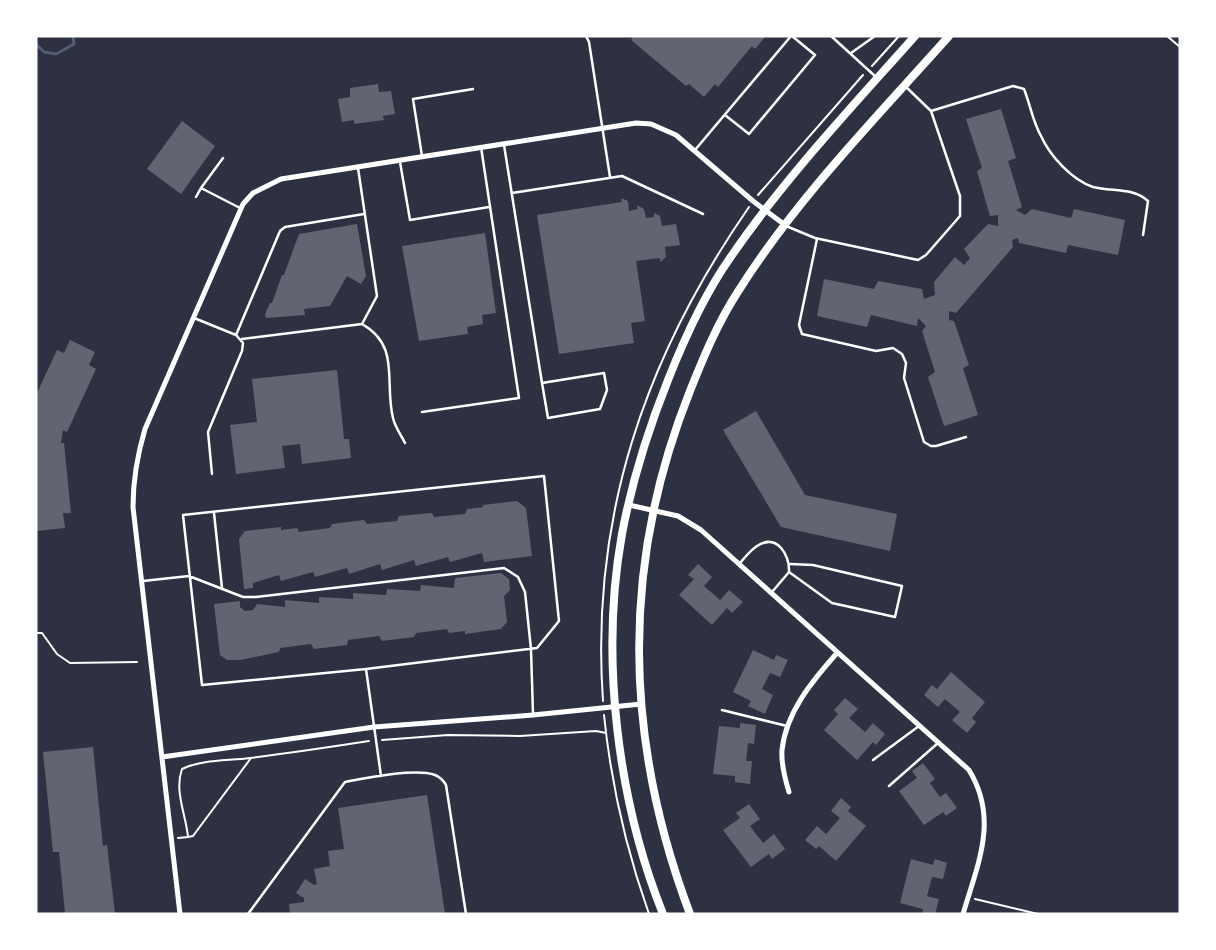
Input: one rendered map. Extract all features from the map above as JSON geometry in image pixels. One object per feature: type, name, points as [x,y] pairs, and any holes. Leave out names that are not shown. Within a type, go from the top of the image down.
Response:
[{"type":"main road","points":[[663,914],[648,877],[632,822],[615,706],[615,596],[622,535],[650,425],[697,311],[729,258],[765,210],[915,36]]},
{"type":"main road","points":[[690,914],[665,842],[647,763],[641,704],[638,638],[652,510],[678,421],[709,344],[737,292],[785,225],[822,179],[949,36]]},
{"type":"street","points":[[180,914],[133,507],[133,480],[137,454],[145,429],[240,208],[253,193],[281,179],[636,123],[651,124],[676,135],[753,201],[785,225]]},
{"type":"street","points":[[629,505],[690,521],[837,653],[940,742],[969,770],[977,783],[985,815],[985,833],[963,914]]},
{"type":"street","points":[[789,792],[783,769],[782,750],[788,726],[798,704],[817,676],[837,653]]},
{"type":"street","points":[[162,758],[374,727],[533,715],[641,704]]},
{"type":"lane","points":[[586,36],[589,42],[610,178]]},
{"type":"lane","points":[[695,150],[792,36],[816,55],[749,134],[725,115]]},
{"type":"lane","points":[[830,36],[878,78]]},
{"type":"lane","points":[[851,54],[875,36]]},
{"type":"lane","points":[[785,225],[817,239],[918,260],[926,255],[960,216],[960,196],[931,111],[905,85]]},
{"type":"lane","points":[[931,111],[1013,86],[1024,88],[1041,136],[1055,158],[1075,177],[1092,186],[1138,193],[1148,201],[1143,235]]},
{"type":"lane","points":[[422,157],[413,99],[473,89]]},
{"type":"lane","points":[[504,143],[542,383],[548,418],[600,409],[607,390],[604,373],[542,383]]},
{"type":"lane","points":[[422,412],[518,398],[481,147]]},
{"type":"lane","points":[[196,197],[223,158]]},
{"type":"lane","points":[[400,160],[410,220],[490,207]]},
{"type":"lane","points":[[357,167],[377,296],[362,324]]},
{"type":"lane","points":[[512,193],[622,176],[703,214]]},
{"type":"lane","points":[[201,188],[240,208]]},
{"type":"lane","points":[[236,335],[280,231],[285,227],[364,214]]},
{"type":"lane","points":[[817,239],[799,325],[802,334],[876,351],[893,348],[902,354],[906,363],[904,378],[924,442],[930,446],[936,446],[966,437]]},
{"type":"lane","points":[[193,318],[236,335],[242,340],[362,324],[378,335],[386,348],[393,419],[405,443]]},
{"type":"lane","points":[[212,474],[208,432],[242,351],[242,340]]},
{"type":"lane","points":[[544,476],[559,621],[537,648],[366,669],[202,685],[183,515],[214,512],[544,476]]},
{"type":"lane","points":[[214,512],[222,588]]},
{"type":"lane","points":[[739,565],[757,546],[768,542],[781,546],[790,564],[789,572],[770,593]]},
{"type":"lane","points":[[789,572],[832,603],[895,617],[902,586],[813,565],[790,564]]},
{"type":"lane","points":[[143,581],[189,576],[243,597],[256,597],[504,568],[518,576],[524,585],[531,649],[533,715]]},
{"type":"lane","points":[[366,669],[381,776]]},
{"type":"lane","points":[[722,710],[788,726]]},
{"type":"lane","points":[[873,760],[920,725]]},
{"type":"lane","points":[[889,786],[940,742]]},
{"type":"lane","points":[[248,914],[345,782],[381,776],[426,773],[441,778],[446,785],[466,914]]},
{"type":"path","points":[[649,914],[620,822],[603,707],[602,629],[605,572],[626,462],[649,391],[670,339],[694,293],[753,201],[898,36]]},
{"type":"path","points":[[1167,36],[1180,47]]},
{"type":"path","points":[[36,633],[42,632],[57,654],[70,663],[137,662]]},
{"type":"path","points":[[251,758],[193,836],[188,837],[181,796],[182,770],[192,765],[376,741],[448,734],[520,736],[596,731],[606,733]]},
{"type":"path","points":[[968,897],[1038,914]]},
{"type":"building","points":[[634,36],[766,36],[755,49],[752,46],[718,87],[715,84],[704,97],[689,84],[686,86],[631,40]]},
{"type":"building","points":[[378,84],[379,92],[391,91],[395,114],[383,116],[384,120],[354,124],[354,120],[342,122],[338,99],[350,97],[350,88]]},
{"type":"building","points":[[1001,109],[1016,158],[1008,161],[1022,207],[1016,210],[1025,215],[1032,209],[1071,218],[1074,209],[1125,220],[1118,255],[1068,245],[1066,253],[1019,243],[1018,238],[1012,240],[1013,247],[956,313],[949,311],[949,320],[954,321],[969,365],[963,368],[978,415],[944,426],[928,377],[935,372],[922,331],[926,326],[918,318],[917,326],[871,315],[867,327],[817,316],[824,279],[874,289],[878,281],[922,289],[924,299],[935,295],[934,282],[955,257],[964,265],[970,258],[964,249],[988,224],[998,226],[998,215],[990,216],[977,171],[982,168],[966,119]]},
{"type":"building","points":[[182,121],[215,146],[181,194],[147,169]]},
{"type":"building","points":[[621,198],[628,201],[629,211],[638,209],[637,205],[644,209],[646,218],[654,217],[654,213],[660,216],[662,226],[676,224],[680,245],[665,247],[666,257],[660,262],[660,258],[636,261],[645,321],[631,323],[634,343],[559,354],[537,215],[622,202]]},
{"type":"building","points":[[357,224],[366,276],[361,284],[347,276],[330,306],[304,309],[305,315],[266,318],[265,314],[270,303],[272,303],[282,275],[284,275],[299,234]]},
{"type":"building","points":[[485,233],[496,313],[482,315],[483,324],[467,327],[468,334],[419,341],[402,246]]},
{"type":"building","points":[[70,340],[95,352],[89,365],[96,369],[67,432],[63,430],[61,443],[64,443],[71,513],[63,513],[65,528],[37,531],[36,395],[57,350],[64,353]]},
{"type":"building","points":[[337,370],[344,439],[349,439],[351,458],[302,464],[300,444],[282,446],[285,468],[236,474],[230,425],[257,422],[252,379]]},
{"type":"building","points":[[756,411],[805,495],[897,514],[890,551],[781,527],[723,430]]},
{"type":"building","points":[[517,501],[526,508],[532,556],[484,562],[482,553],[450,562],[448,557],[416,566],[414,560],[382,570],[380,564],[349,574],[347,568],[315,577],[313,572],[281,581],[279,575],[253,583],[253,588],[244,589],[239,539],[245,531],[281,527],[281,530],[297,528],[299,532],[330,528],[332,524],[364,520],[367,524],[397,521],[399,516],[432,513],[434,517],[465,514],[467,509],[483,507],[483,505]]},
{"type":"building","points":[[698,564],[712,577],[704,586],[720,600],[729,590],[743,602],[732,613],[727,608],[712,625],[679,595],[694,579],[688,575]]},
{"type":"building","points":[[501,573],[509,579],[510,590],[504,596],[507,622],[501,629],[465,634],[465,631],[449,633],[447,629],[416,633],[414,637],[382,641],[379,636],[348,640],[347,645],[314,649],[311,644],[280,648],[279,652],[240,660],[227,660],[220,655],[214,604],[240,601],[240,607],[245,611],[253,610],[257,604],[285,607],[285,600],[319,603],[319,597],[353,599],[353,593],[386,595],[387,589],[420,591],[421,585],[454,588],[455,578]]},
{"type":"building","points":[[753,650],[774,660],[776,655],[788,660],[780,677],[770,673],[762,689],[773,695],[765,714],[748,706],[751,701],[733,692]]},
{"type":"building","points":[[951,672],[985,702],[972,718],[976,722],[967,733],[952,720],[960,712],[945,699],[938,707],[924,695],[932,685],[937,689]]},
{"type":"building","points":[[845,698],[858,709],[849,718],[865,732],[873,723],[885,734],[876,745],[873,742],[857,760],[824,730],[838,714],[834,710]]},
{"type":"building","points":[[740,723],[756,725],[754,744],[748,743],[746,761],[752,761],[750,784],[735,782],[735,776],[713,774],[719,726],[740,728]]},
{"type":"building","points":[[93,747],[103,846],[107,845],[115,914],[65,914],[59,852],[53,852],[43,752]]},
{"type":"building","points":[[923,763],[935,779],[930,783],[940,797],[946,793],[957,808],[946,816],[943,812],[924,825],[899,791],[917,778],[912,771]]},
{"type":"building","points":[[427,795],[445,913],[290,914],[289,904],[304,902],[304,898],[296,893],[305,879],[314,885],[317,884],[314,869],[330,866],[328,851],[344,849],[338,808]]},
{"type":"building","points":[[841,798],[851,807],[848,811],[866,826],[836,861],[819,846],[816,849],[805,840],[817,826],[826,834],[840,818],[831,811]]},
{"type":"building","points":[[749,804],[760,819],[750,826],[763,843],[774,834],[785,849],[772,859],[769,854],[751,867],[723,830],[740,818],[736,813]]},
{"type":"building","points":[[911,859],[933,865],[935,859],[947,863],[943,879],[932,877],[927,896],[939,899],[935,914],[922,914],[923,909],[900,903]]},
{"type":"waterway","points":[[36,44],[44,52],[56,54],[74,44],[73,36]]}]
